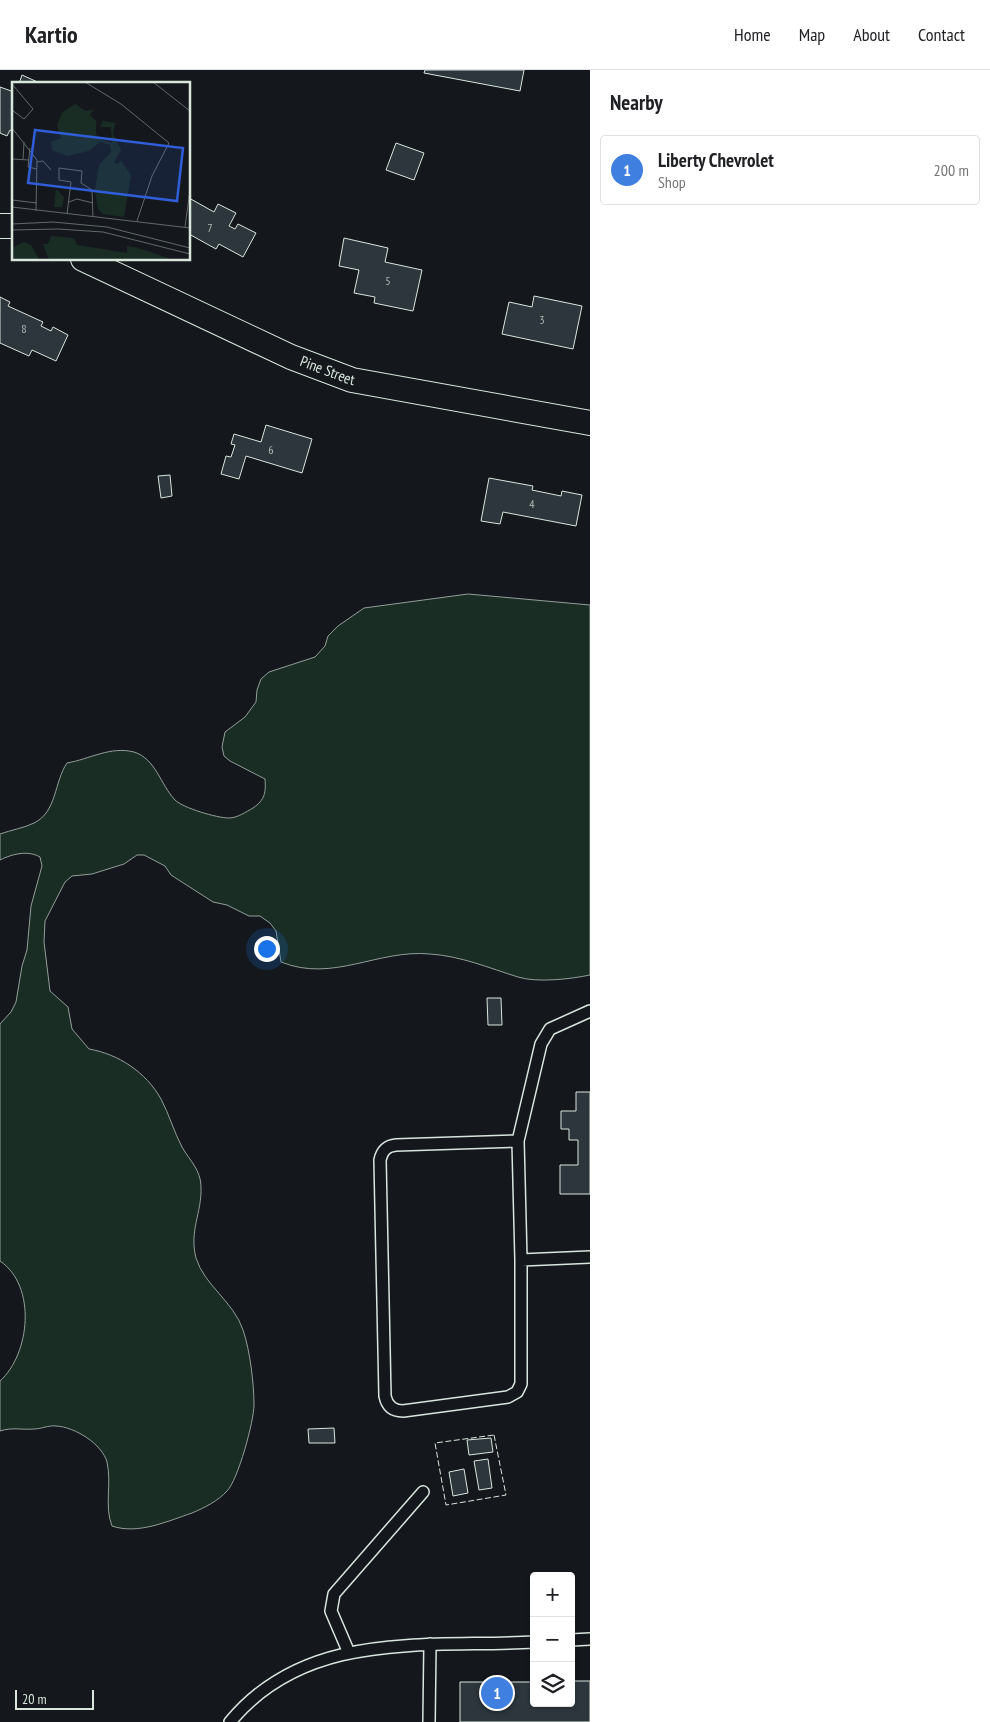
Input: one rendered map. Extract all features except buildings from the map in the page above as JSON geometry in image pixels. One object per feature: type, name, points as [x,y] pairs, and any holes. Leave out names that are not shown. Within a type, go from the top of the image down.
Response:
[{"type":"street","name":"Pine Street","points":[[85,260],[291,357],[352,380],[590,423]]},
{"type":"lane","points":[[518,1141],[396,1145],[387,1147],[382,1154],[385,1396],[391,1407],[403,1411],[508,1397],[517,1392],[521,1381],[521,1260],[518,1141],[541,1044],[550,1029],[568,1019],[590,1011]]},
{"type":"lane","points":[[521,1260],[590,1257]]},
{"type":"lane","points":[[349,1653],[332,1611],[332,1598],[423,1492]]},
{"type":"lane","points":[[575,1640],[590,1639]]},
{"type":"lane","points":[[230,1722],[256,1694],[287,1675],[324,1659],[393,1645],[530,1642]]},
{"type":"lane","points":[[429,1722],[430,1644]]},
{"type":"green space","points":[[468,594],[590,605],[590,975],[554,980],[526,979],[464,960],[430,954],[392,956],[319,969],[281,962],[276,931],[270,923],[260,916],[249,916],[227,905],[213,902],[171,875],[165,866],[144,855],[137,855],[124,864],[92,874],[72,876],[65,882],[45,921],[44,942],[50,991],[68,1007],[72,1029],[89,1049],[100,1051],[121,1060],[148,1081],[161,1099],[182,1147],[197,1171],[201,1181],[201,1196],[194,1239],[196,1258],[205,1277],[239,1320],[248,1347],[252,1377],[254,1405],[251,1424],[245,1450],[236,1475],[227,1491],[201,1509],[163,1523],[132,1529],[112,1526],[108,1503],[109,1478],[107,1462],[100,1449],[94,1443],[79,1433],[56,1426],[0,1431],[0,1381],[10,1369],[18,1354],[23,1338],[25,1320],[20,1286],[12,1272],[0,1261],[0,1024],[11,1012],[16,1002],[22,966],[27,950],[31,906],[42,866],[40,857],[25,853],[0,860],[0,834],[30,825],[47,812],[67,763],[117,751],[134,752],[148,760],[170,794],[175,800],[185,806],[224,818],[232,818],[253,808],[262,799],[265,792],[265,779],[230,761],[224,756],[222,747],[225,732],[245,717],[256,702],[257,690],[261,679],[269,672],[315,657],[325,646],[328,636],[338,626],[364,608]]},
{"type":"fence","points":[[494,1435],[506,1495],[446,1505],[435,1443],[494,1435]]},
{"type":"place","name":"Liberty Chevrolet","points":[[497,1693]]}]
